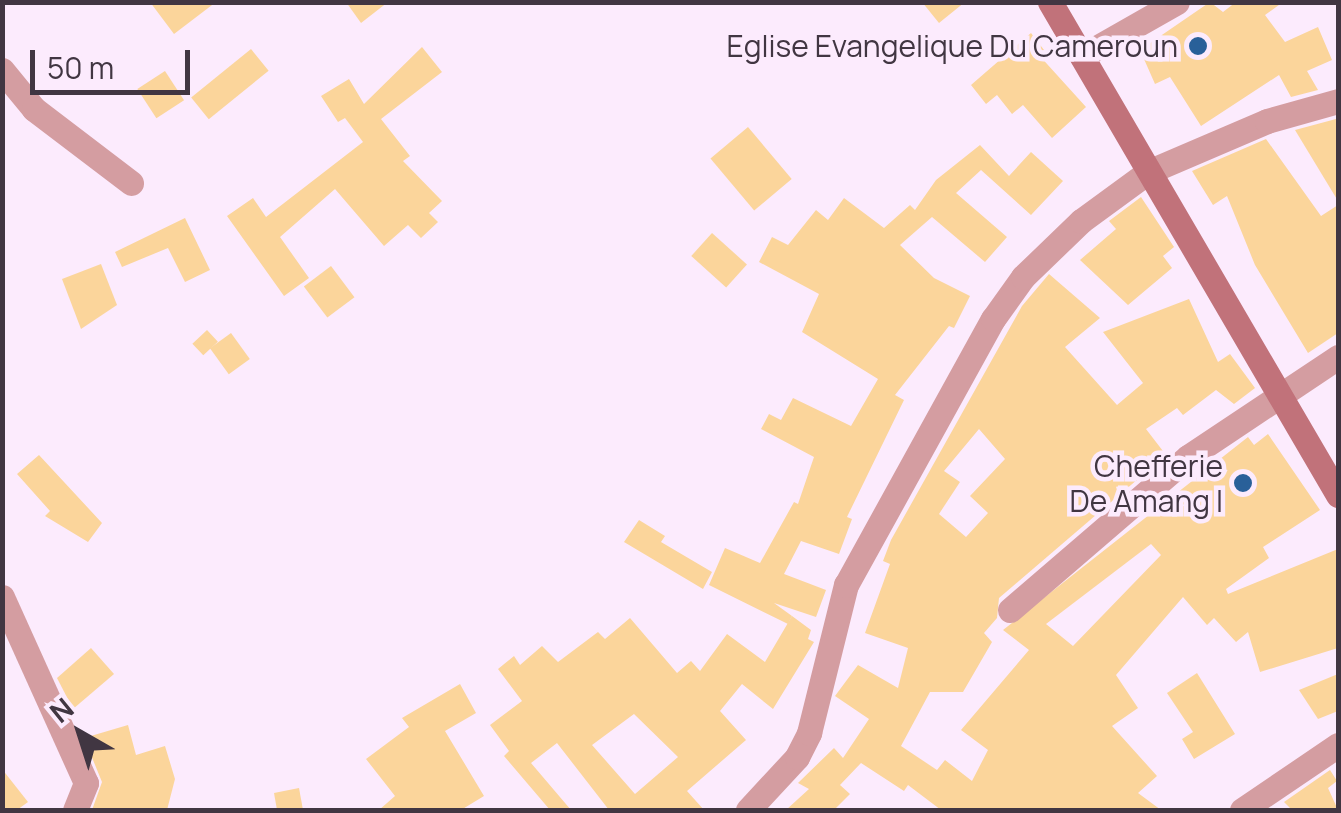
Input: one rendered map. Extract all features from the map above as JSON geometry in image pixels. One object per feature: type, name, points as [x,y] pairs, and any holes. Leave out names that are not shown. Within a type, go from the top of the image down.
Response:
[{"type":"main road","points":[[1050,2],[1338,495]]},
{"type":"street","points":[[1082,56],[1177,2]]},
{"type":"street","points":[[2,70],[34,109],[131,183]]},
{"type":"street","points":[[748,810],[797,758],[809,733],[846,585],[993,319],[1048,250],[1148,172],[1267,121],[1338,101]]},
{"type":"street","points":[[1010,610],[1188,457],[1338,357]]},
{"type":"street","points":[[2,597],[86,783],[76,810]]},
{"type":"street","points":[[1242,810],[1338,745]]},
{"type":"building","points":[[150,2],[216,2],[174,34]]},
{"type":"building","points":[[346,2],[388,2],[361,23]]},
{"type":"building","points":[[922,2],[965,2],[939,23]]},
{"type":"building","points":[[1210,2],[1223,12],[1236,2],[1283,2],[1265,15],[1285,42],[1318,27],[1332,60],[1307,71],[1318,90],[1291,97],[1279,75],[1201,126],[1170,77],[1155,84],[1140,50]]},
{"type":"building","points":[[1031,33],[1044,50],[1038,54],[1086,107],[1052,138],[1023,105],[1012,114],[997,95],[986,104],[971,85]]},
{"type":"building","points":[[422,47],[442,72],[381,119],[410,156],[403,161],[442,201],[429,213],[438,222],[421,238],[408,225],[384,246],[335,189],[280,237],[309,278],[284,296],[227,216],[253,198],[266,217],[363,142],[345,118],[338,122],[321,96],[349,79],[364,104]]},
{"type":"building","points":[[251,49],[269,71],[209,119],[191,97]]},
{"type":"building","points":[[165,71],[184,100],[156,118],[137,89]]},
{"type":"building","points":[[1336,119],[1338,123],[1338,201],[1295,130]]},
{"type":"building","points":[[748,127],[792,179],[754,211],[710,158]]},
{"type":"building","points":[[1266,139],[1321,216],[1338,205],[1338,333],[1308,353],[1255,265],[1227,196],[1213,205],[1192,171]]},
{"type":"building","points":[[980,145],[1009,176],[1031,152],[1063,181],[1031,215],[981,170],[956,193],[1007,237],[985,262],[932,217],[900,245],[934,278],[970,296],[954,328],[949,326],[895,395],[904,400],[847,517],[852,519],[839,554],[801,541],[784,574],[826,590],[816,617],[774,603],[792,616],[788,624],[709,585],[725,548],[760,563],[794,502],[798,504],[814,457],[761,429],[769,414],[781,420],[793,398],[851,426],[878,379],[802,332],[819,294],[759,262],[772,237],[788,245],[816,210],[828,220],[844,198],[884,228],[910,205],[915,210],[936,180]]},
{"type":"building","points":[[1141,197],[1174,247],[1163,256],[1172,268],[1128,305],[1080,260],[1116,229],[1109,221]]},
{"type":"building","points":[[185,218],[210,270],[185,282],[168,248],[122,267],[115,252]]},
{"type":"building","points":[[712,233],[747,264],[726,287],[691,256]]},
{"type":"building","points":[[101,264],[117,305],[81,329],[62,279]]},
{"type":"building","points":[[331,266],[354,297],[327,318],[304,286]]},
{"type":"building","points":[[1049,274],[1100,318],[1065,347],[1117,405],[1143,383],[1103,332],[1189,299],[1218,362],[1230,354],[1255,388],[1234,404],[1216,390],[1183,415],[1177,408],[1146,429],[1166,455],[999,598],[997,618],[984,633],[992,642],[963,692],[930,692],[901,746],[937,770],[945,760],[972,781],[988,750],[961,730],[1029,650],[1003,630],[1248,437],[1254,445],[1268,434],[1320,510],[1263,547],[1269,558],[1226,589],[1228,594],[1338,549],[1338,648],[1260,672],[1248,632],[1236,642],[1214,618],[1207,625],[1183,597],[1116,675],[1138,708],[1112,726],[1157,776],[1138,793],[1161,810],[941,810],[908,785],[904,791],[861,763],[840,785],[850,794],[834,810],[786,810],[809,789],[798,783],[834,748],[843,758],[869,719],[835,696],[858,665],[898,688],[908,648],[865,633],[890,564],[883,561],[891,540],[1022,306]],"holes":[[[979,429],[1005,459],[970,496],[988,513],[966,537],[939,514],[960,482],[944,471]],[[1151,544],[1161,555],[1073,646],[1046,624]]]},
{"type":"building","points":[[207,330],[218,342],[203,355],[192,344]]},
{"type":"building","points":[[231,333],[250,359],[229,374],[210,348]]},
{"type":"building","points":[[39,455],[102,523],[88,542],[45,516],[50,511],[17,474]]},
{"type":"building","points":[[639,520],[665,536],[661,542],[712,572],[703,589],[624,542]]},
{"type":"building","points":[[792,616],[811,630],[808,639],[814,642],[773,709],[742,684],[720,711],[746,740],[687,791],[704,810],[609,810],[557,743],[531,763],[571,810],[550,810],[504,756],[509,751],[490,725],[522,701],[498,669],[514,656],[520,665],[542,646],[558,662],[598,632],[605,639],[630,618],[677,673],[691,661],[700,671],[727,634],[765,662]],"holes":[[[634,714],[678,757],[635,794],[592,745]]]},
{"type":"building","points":[[91,648],[114,674],[73,709],[57,678]]},
{"type":"building","points":[[1197,673],[1235,734],[1194,759],[1182,739],[1193,732],[1167,693]]},
{"type":"building","points":[[1338,674],[1338,711],[1318,719],[1299,690]]},
{"type":"building","points":[[460,684],[476,713],[445,731],[484,796],[461,810],[379,810],[395,796],[366,759],[409,727],[402,718]]},
{"type":"building","points":[[128,725],[136,755],[165,746],[175,779],[167,810],[92,810],[102,782],[84,738]]},
{"type":"building","points":[[2,769],[28,802],[17,810],[2,810]]},
{"type":"building","points":[[1330,770],[1337,781],[1328,788],[1338,810],[1292,810],[1284,802]]},
{"type":"building","points":[[299,788],[303,810],[277,810],[274,793]]},
{"type":"place","name":"Eglise Evangelique Du Cameroun","points":[[1198,46]]},
{"type":"place","name":"Chefferie De Amang I","points":[[1243,483]]}]
